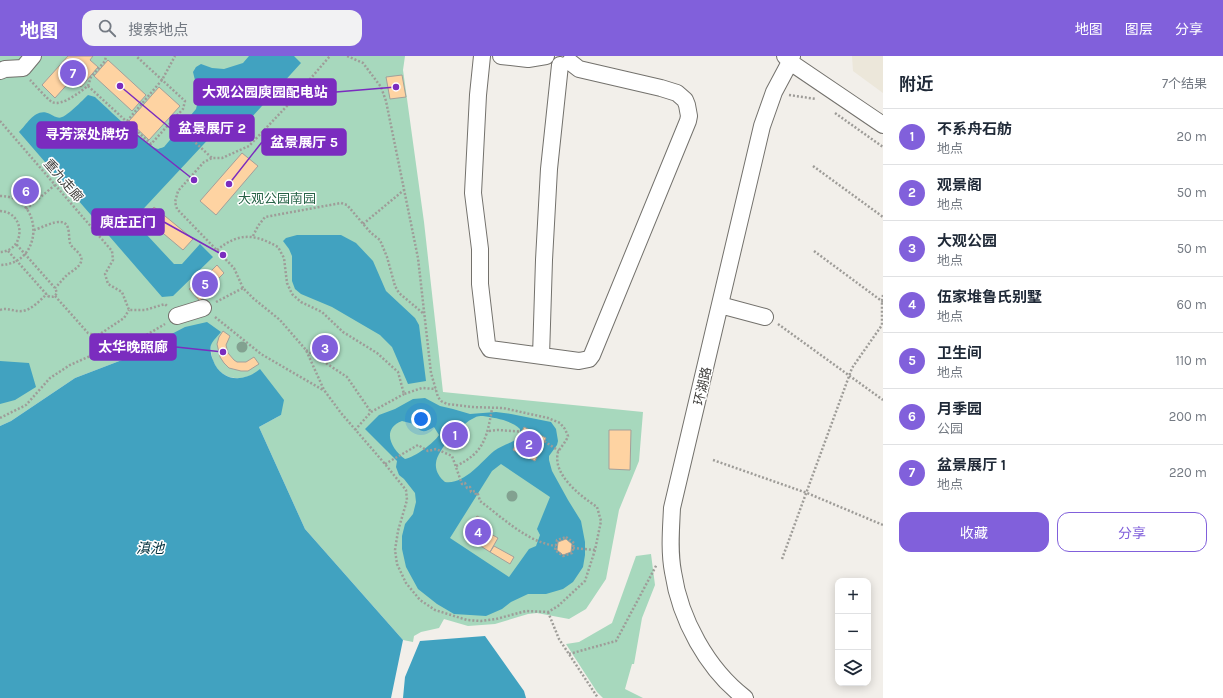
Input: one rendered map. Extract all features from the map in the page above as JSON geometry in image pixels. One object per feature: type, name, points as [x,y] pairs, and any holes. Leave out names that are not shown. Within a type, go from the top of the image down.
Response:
[{"type":"street","points":[[0,71],[5,69],[23,68],[34,56]]},
{"type":"street","points":[[482,56],[478,95],[473,193],[480,249],[480,284],[487,344],[490,349],[579,361],[589,359],[592,355],[689,116],[689,111],[685,100],[677,93],[661,88],[579,69],[560,59],[528,59],[501,56]]},
{"type":"street","points":[[789,58],[883,125]]},
{"type":"street","name":"环湖路","points":[[745,698],[731,688],[714,666],[692,632],[680,601],[673,572],[671,542],[672,508],[762,126],[774,92],[789,58]]},
{"type":"street","points":[[541,356],[548,183],[560,59]]},
{"type":"street","points":[[720,305],[764,317]]},
{"type":"street","points":[[177,316],[204,308]]},
{"type":"path","points":[[23,68],[27,76],[52,102],[58,103],[65,101],[88,86],[91,77],[105,61],[106,56]]},
{"type":"path","points":[[88,86],[151,144],[183,109],[185,101],[136,56]]},
{"type":"path","points":[[127,121],[162,80],[175,56]]},
{"type":"path","points":[[330,56],[250,146],[222,158],[212,158],[204,162],[178,191],[175,202],[177,209],[234,268],[243,288],[280,320],[306,350],[347,377],[371,412]]},
{"type":"path","points":[[774,92],[816,99],[822,104]]},
{"type":"path","points":[[834,112],[883,148]]},
{"type":"path","name":"重九走廊","points":[[0,121],[112,251],[113,260],[105,274],[108,284],[122,292],[129,310]]},
{"type":"path","points":[[172,121],[212,158]]},
{"type":"path","points":[[813,166],[883,217]]},
{"type":"path","points":[[26,209],[55,185]]},
{"type":"path","points":[[363,224],[404,190]]},
{"type":"path","points":[[0,196],[12,198],[20,203],[31,217],[34,230],[32,243],[25,254],[17,260],[5,265],[0,265]]},
{"type":"path","points":[[254,236],[258,226],[265,217],[341,203],[348,205],[363,224],[380,240],[387,257],[395,286],[399,293],[425,314]]},
{"type":"path","points":[[0,211],[9,213],[14,217],[18,223],[20,236],[16,244],[8,250],[0,252]]},
{"type":"path","points":[[34,230],[60,222],[64,223],[69,231],[70,243],[80,256],[80,264],[55,288]]},
{"type":"path","points":[[217,250],[226,243],[241,236],[254,236],[278,247],[284,258],[287,283],[296,299],[322,312],[343,332],[377,353],[398,372],[404,394]]},
{"type":"path","points":[[16,244],[55,288],[57,293],[55,296]]},
{"type":"path","points":[[0,418],[26,405],[50,378],[70,365],[88,357],[111,353],[126,347],[177,316],[165,304],[145,310],[129,310],[124,318],[97,336],[88,333],[55,296],[51,297],[47,294],[8,250]]},
{"type":"path","points":[[814,251],[882,302]]},
{"type":"path","points":[[243,288],[204,308],[261,354],[324,390]]},
{"type":"path","points":[[0,310],[7,308],[22,311],[28,309],[47,294]]},
{"type":"path","points":[[782,559],[852,368],[882,325],[883,295]]},
{"type":"path","points":[[764,317],[784,328],[883,400]]},
{"type":"path","points":[[306,350],[324,390],[355,430],[406,490],[407,500],[398,532],[395,550],[397,564],[406,583],[420,600],[434,610],[467,620],[481,621],[496,619],[526,611],[548,612],[559,639],[598,698]]},
{"type":"path","points":[[355,430],[371,412],[404,394],[422,388],[436,389]]},
{"type":"path","points":[[456,466],[469,460],[480,448],[489,432],[492,408]]},
{"type":"path","points":[[489,432],[498,430],[526,432]]},
{"type":"path","points":[[541,439],[559,451]]},
{"type":"path","points":[[385,464],[418,445],[428,450],[436,449],[452,456],[462,484],[466,483],[467,488],[470,487],[472,492],[475,491],[476,495],[478,494],[480,501],[521,532],[545,544],[556,546]]},
{"type":"path","points":[[713,460],[807,493],[883,525]]},
{"type":"path","points":[[566,537],[574,543],[573,548],[572,553],[563,556],[555,550],[557,540],[566,537]]},
{"type":"path","points":[[573,548],[595,550]]},
{"type":"path","points":[[569,654],[616,641],[657,563]]},
{"type":"shaded area","points":[[852,56],[883,56],[883,93],[853,71]]},
{"type":"green space","name":"大观公园南园","points":[[0,56],[405,56],[403,70],[424,222],[443,392],[643,412],[639,461],[619,510],[606,579],[586,609],[569,619],[537,613],[528,614],[495,624],[468,626],[444,619],[439,628],[421,632],[414,636],[413,642],[403,640],[305,529],[259,427],[281,415],[254,374],[237,378],[229,377],[217,369],[211,354],[211,344],[122,360],[75,378],[11,421],[0,426]]},
{"type":"green space","points":[[651,554],[655,585],[642,618],[634,664],[632,664],[625,689],[643,698],[603,698],[597,692],[566,644],[579,642],[612,623],[636,556]]},
{"type":"water","points":[[249,56],[294,56],[301,63],[230,141],[216,131],[133,220],[174,264],[182,264],[200,244],[213,257],[173,296],[162,297],[19,132],[36,114],[45,112],[60,118],[71,111],[88,95],[95,97],[145,142],[158,149],[164,147],[196,109],[199,97],[193,72],[196,67],[201,64],[212,68],[224,69],[243,63]]},
{"type":"water","points":[[297,235],[341,235],[356,243],[373,261],[386,291],[415,318],[419,325],[426,381],[408,384],[392,347],[380,335],[332,307],[301,294],[295,289],[292,281],[292,256],[283,241],[286,238]]},
{"type":"water","name":"滇池","points":[[207,322],[221,332],[211,345],[211,355],[221,373],[234,378],[240,378],[254,374],[260,369],[284,400],[281,415],[259,427],[305,529],[403,640],[391,698],[0,698],[0,426],[11,421],[75,378],[122,360],[185,327]]},
{"type":"water","points":[[0,361],[29,363],[36,387],[15,400],[0,404]]},
{"type":"water","points":[[425,398],[440,406],[470,414],[496,412],[551,422],[556,429],[558,441],[557,445],[549,456],[552,471],[581,521],[585,542],[583,567],[573,582],[563,589],[546,594],[528,594],[511,602],[502,609],[486,616],[454,614],[437,604],[418,589],[406,567],[402,549],[402,536],[405,524],[413,514],[416,502],[415,493],[399,475],[396,467],[397,461],[365,429],[379,415],[395,409],[413,399]],"holes":[[[482,416],[512,423],[520,429],[520,437],[494,451],[472,472],[459,480],[445,482],[439,476],[437,471],[437,458],[445,444],[463,425],[475,417]],[[402,421],[414,424],[423,431],[434,427],[439,435],[424,449],[414,456],[405,459],[392,445],[390,439],[392,429]],[[501,464],[550,497],[537,529],[540,535],[536,546],[529,549],[509,577],[450,538],[492,471]]]},
{"type":"water","points":[[485,636],[524,691],[526,698],[403,698],[405,677],[420,641]]},
{"type":"building","points":[[68,56],[93,56],[90,60],[98,67],[81,87],[72,79],[55,98],[42,85]]},
{"type":"building","points":[[108,60],[146,95],[132,111],[94,76]]},
{"type":"building","points":[[402,75],[406,97],[390,99],[386,77]]},
{"type":"building","points":[[159,87],[180,106],[149,140],[129,121]]},
{"type":"building","points":[[242,153],[258,166],[216,215],[200,201]]},
{"type":"building","points":[[154,207],[193,239],[183,250],[145,218]]},
{"type":"building","points":[[217,265],[224,273],[214,283],[216,286],[200,301],[189,289]]},
{"type":"building","points":[[223,331],[230,336],[226,345],[228,353],[234,360],[237,362],[246,362],[254,357],[259,364],[248,371],[229,368],[220,357],[217,344]]},
{"type":"building","points":[[451,424],[457,431],[460,429],[467,438],[454,449],[447,440],[449,438],[443,430]]},
{"type":"building","points":[[524,427],[546,438],[535,461],[513,450]]},
{"type":"building","points":[[609,430],[631,430],[630,470],[609,469]]},
{"type":"building","points":[[477,516],[486,521],[482,529],[498,538],[490,552],[465,536]]},
{"type":"building","points":[[566,539],[572,544],[571,552],[563,555],[557,550],[558,542]]},
{"type":"building","points":[[494,546],[514,557],[510,564],[490,552]]},
{"type":"place","name":"盆景展厅 1","points":[[73,73]]},
{"type":"place","name":"盆景展厅 2","points":[[120,86]]},
{"type":"place","name":"大观公园庾园配电站","points":[[396,87]]},
{"type":"place","name":"寻芳深处牌坊","points":[[194,180]]},
{"type":"place","name":"盆景展厅 5","points":[[229,184]]},
{"type":"place","name":"月季园","points":[[26,191]]},
{"type":"place","name":"庾庄正门","points":[[223,255]]},
{"type":"place","name":"卫生间","points":[[205,284]]},
{"type":"place","name":"大观公园","points":[[325,348]]},
{"type":"place","name":"太华晚照廊","points":[[223,352]]},
{"type":"place","name":"不系舟石舫","points":[[455,435]]},
{"type":"place","name":"观景阁","points":[[529,444]]},
{"type":"place","name":"伍家堆鲁氏别墅","points":[[478,532]]}]
